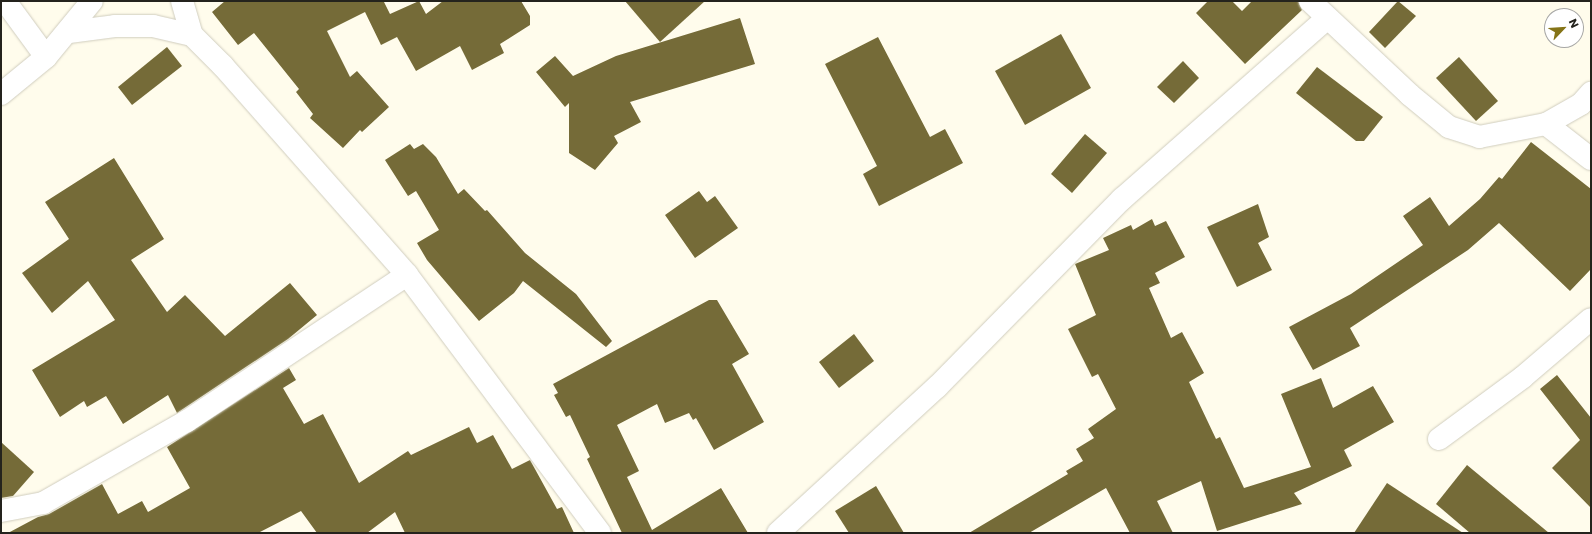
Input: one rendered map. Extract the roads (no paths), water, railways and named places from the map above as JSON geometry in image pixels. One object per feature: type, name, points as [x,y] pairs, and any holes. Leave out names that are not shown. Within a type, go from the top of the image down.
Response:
[{"type":"street","points":[[4,1],[46,57]]},
{"type":"street","points":[[1,94],[46,57],[69,32],[92,1]]},
{"type":"street","points":[[182,1],[192,35],[223,66],[407,275],[600,533]]},
{"type":"street","points":[[1310,1],[1327,18],[1450,127],[1479,137],[1546,124],[1581,104],[1591,93]]},
{"type":"street","points":[[778,533],[937,387],[1122,199],[1327,18]]},
{"type":"street","points":[[69,32],[115,26],[153,26],[192,35]]},
{"type":"street","points":[[1546,124],[1591,159]]},
{"type":"street","points":[[1,511],[43,503],[187,420],[407,275]]},
{"type":"street","points":[[1439,439],[1523,377],[1591,319]]}]
